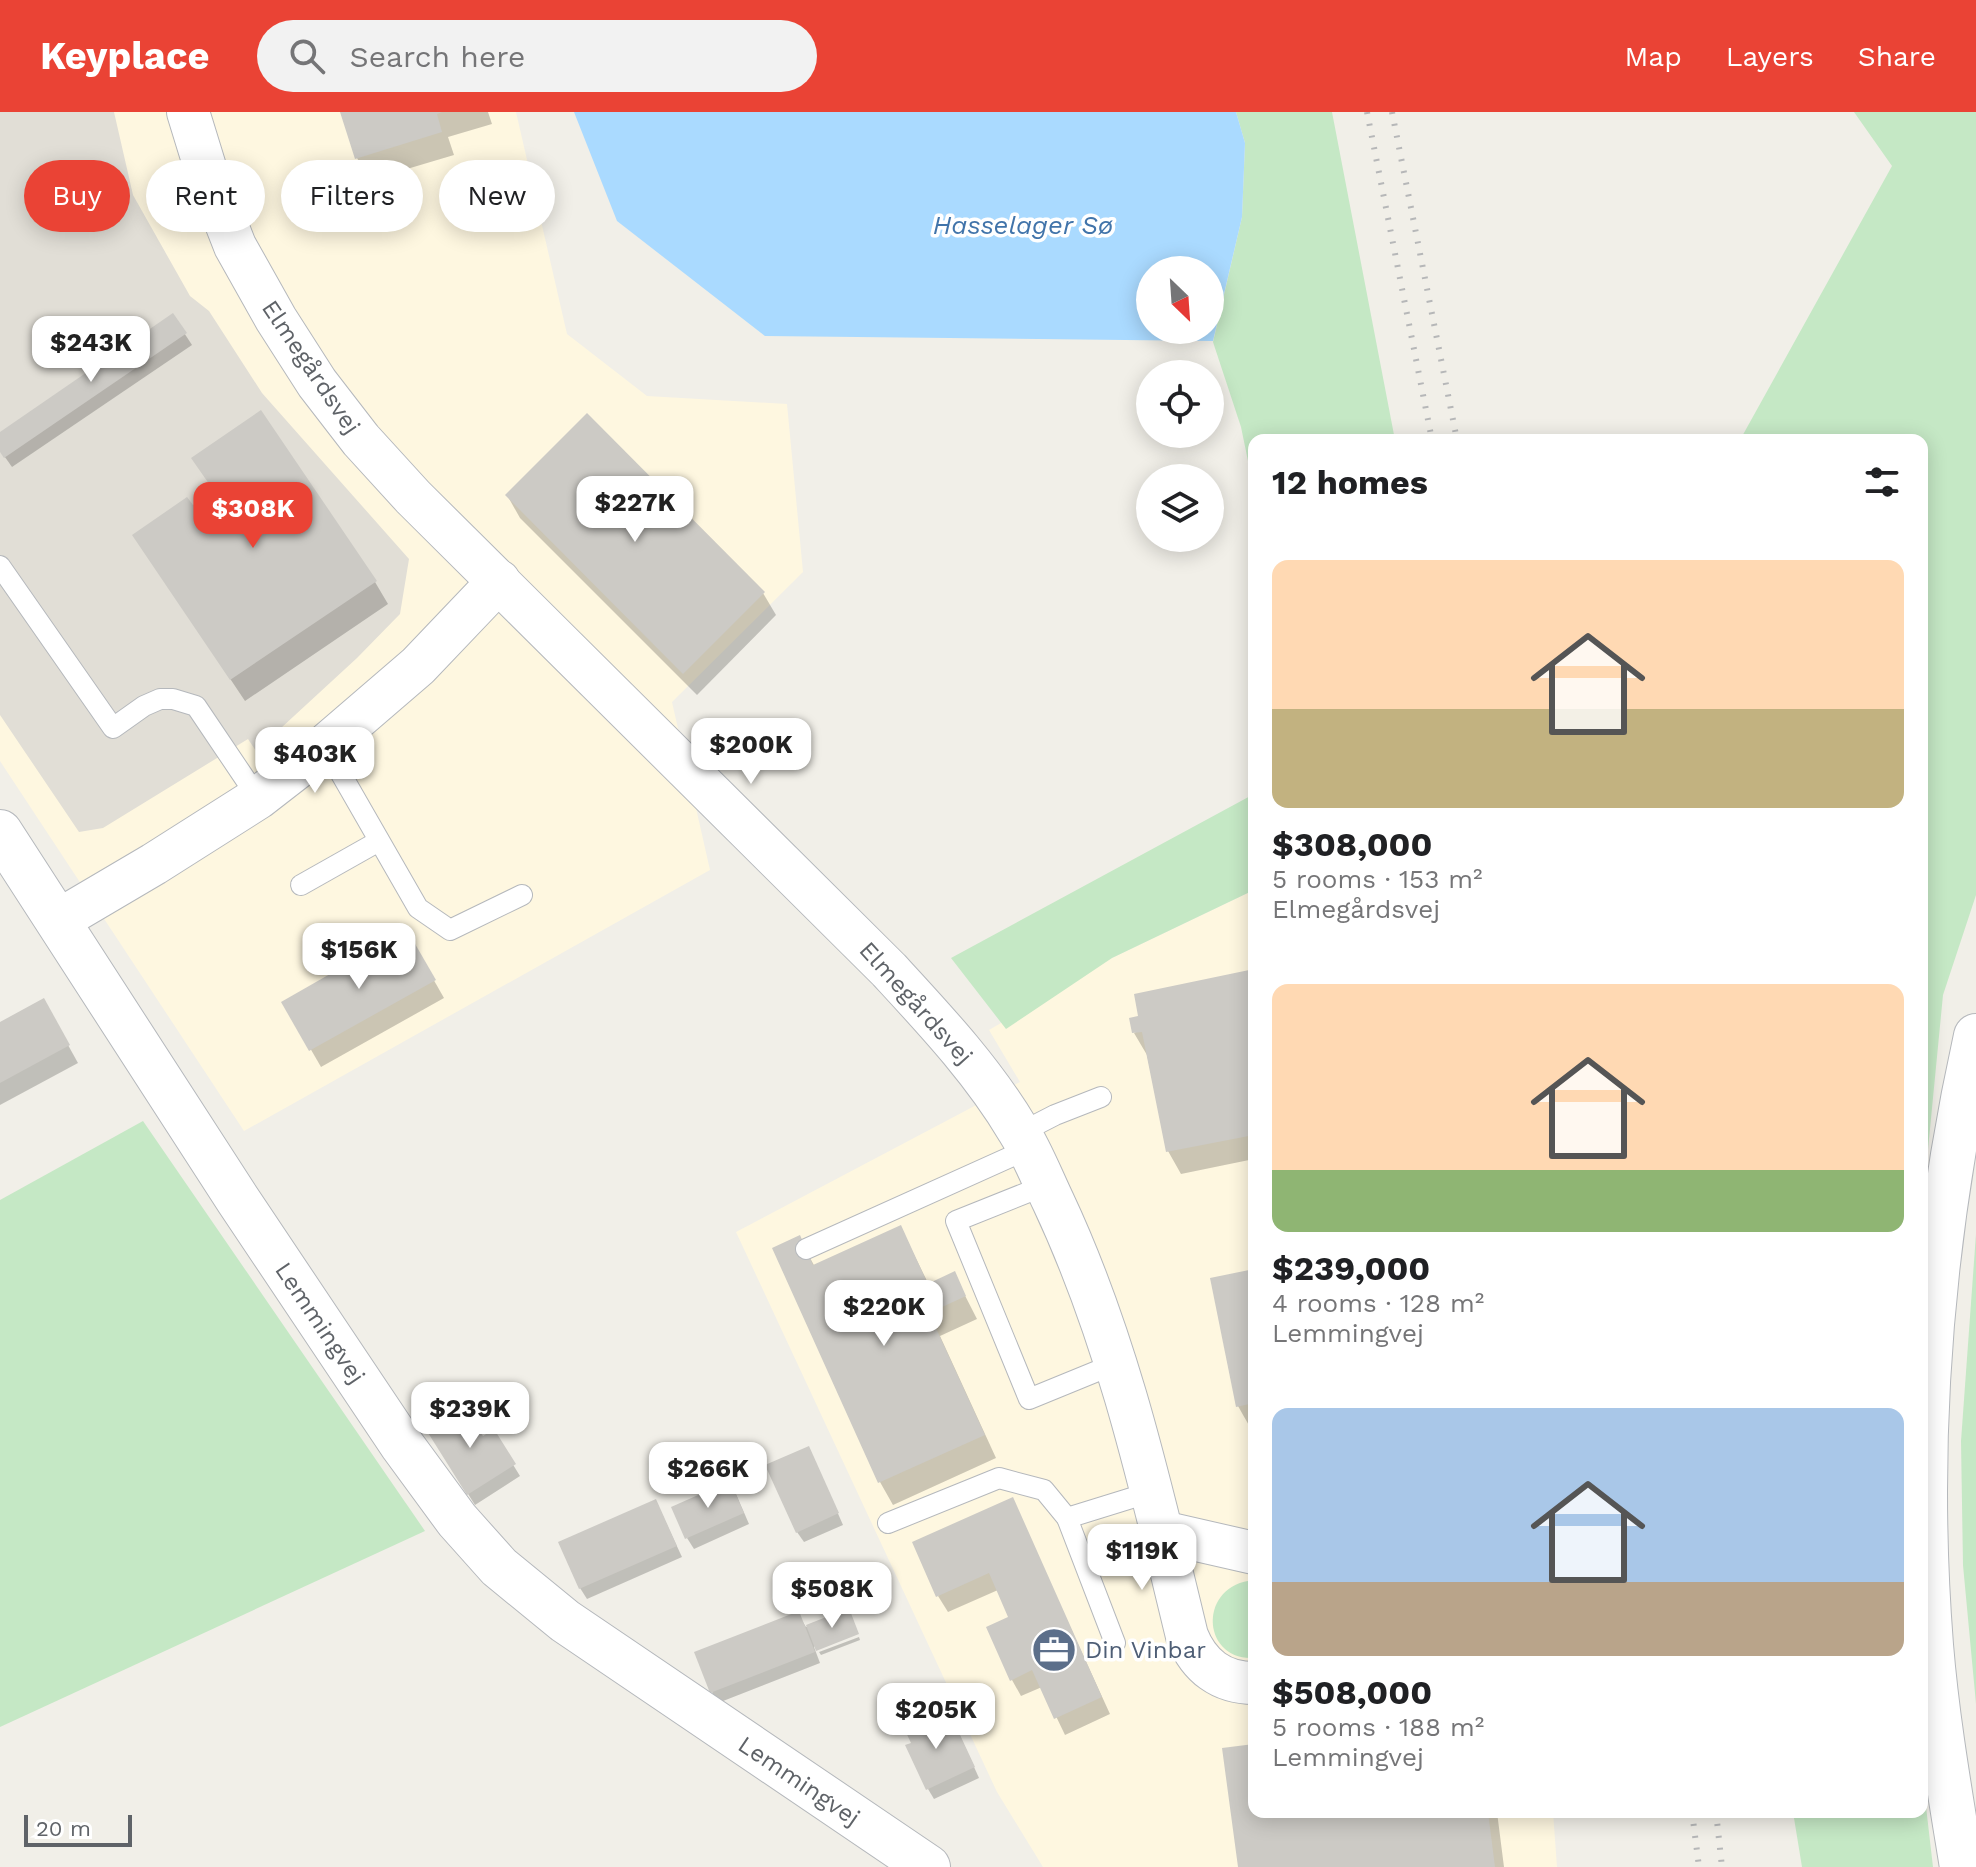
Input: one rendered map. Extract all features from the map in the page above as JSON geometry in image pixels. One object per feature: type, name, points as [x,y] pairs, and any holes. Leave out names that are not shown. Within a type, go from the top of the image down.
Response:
[{"type":"street","name":"Elmegårdsvej","points":[[188,112],[208,177],[235,246],[311,374],[361,440],[413,497],[889,970],[951,1037],[989,1086],[1031,1156],[1085,1272],[1117,1363],[1187,1636],[1206,1667],[1236,1683],[1248,1683]]},
{"type":"street","points":[[59,920],[258,798],[325,746],[418,666],[499,581]]},
{"type":"street","name":"Lemmingvej","points":[[0,832],[238,1200],[402,1445],[457,1520],[499,1567],[565,1621],[928,1867]]},
{"type":"street","points":[[1928,1399],[1933,1307],[1944,1206],[1960,1108],[1976,1036]]},
{"type":"street","points":[[1162,1532],[1248,1552]]},
{"type":"street","points":[[1928,1574],[1931,1645],[1946,1770],[1962,1867]]},
{"type":"lane","points":[[0,566],[113,728],[144,706],[160,699],[173,699],[196,706],[258,798]]},
{"type":"lane","points":[[325,746],[418,908],[450,930],[522,895]]},
{"type":"lane","points":[[301,885],[379,841]]},
{"type":"lane","points":[[1101,1097],[1055,1115],[1031,1156],[956,1221],[1029,1399],[1117,1363]]},
{"type":"lane","points":[[806,1249],[1031,1156]]},
{"type":"lane","points":[[888,1523],[999,1478],[1044,1490],[1067,1518],[1115,1643]]},
{"type":"lane","points":[[1067,1518],[1151,1492]]},
{"type":"shaded area","points":[[0,112],[516,112],[527,160],[439,160],[439,232],[544,232],[567,334],[647,396],[787,404],[803,572],[672,702],[710,870],[244,1131],[0,761]]},
{"type":"shaded area","points":[[0,112],[114,112],[125,160],[24,160],[24,232],[130,232],[130,182],[133,195],[146,218],[146,232],[154,232],[190,296],[209,311],[262,393],[409,559],[400,614],[256,751],[248,739],[103,828],[79,832],[0,715]]},
{"type":"shaded area","points":[[1248,893],[1248,1818],[1553,1818],[1557,1867],[1043,1867],[997,1792],[736,1232],[1020,1082],[989,1030],[1112,958]]},
{"type":"green space","points":[[1236,112],[1332,112],[1394,434],[1248,434],[1248,461],[1241,427],[1224,375],[1224,360],[1219,360],[1214,344],[1224,344],[1224,295],[1242,217],[1245,143]]},
{"type":"green space","points":[[1854,112],[1976,112],[1976,895],[1943,995],[1928,1149],[1928,434],[1743,434],[1892,166]]},
{"type":"green space","points":[[1248,797],[1248,893],[1112,958],[1006,1029],[951,958]]},
{"type":"green space","points":[[143,1121],[425,1531],[0,1727],[0,1200]]},
{"type":"green space","points":[[1976,1234],[1976,1704],[1963,1565],[1961,1441]]},
{"type":"green space","points":[[1248,1582],[1248,1657],[1236,1656],[1224,1648],[1216,1636],[1213,1622],[1215,1608],[1222,1595],[1235,1585]]},
{"type":"green space","points":[[1794,1818],[1927,1818],[1933,1867],[1802,1867]]},
{"type":"water","name":"Hasselager Sø","points":[[574,112],[1236,112],[1245,143],[1242,217],[1224,294],[1224,256],[1136,256],[1136,340],[765,336],[617,221]]},
{"type":"building","points":[[340,112],[442,112],[437,114],[442,132],[355,159]]},
{"type":"building","points":[[173,313],[187,333],[4,458],[0,452],[0,432]]},
{"type":"building","points":[[261,410],[377,581],[230,680],[132,535],[187,497],[193,505],[214,491],[191,458]]},
{"type":"building","points":[[587,413],[765,592],[683,674],[505,495]]},
{"type":"building","points":[[407,930],[436,980],[309,1051],[281,1002]]},
{"type":"building","points":[[1248,970],[1248,1136],[1166,1152],[1142,1032],[1132,1033],[1129,1018],[1138,1016],[1134,994]]},
{"type":"building","points":[[44,998],[70,1045],[0,1083],[0,1022]]},
{"type":"building","points":[[901,1225],[926,1280],[917,1284],[919,1288],[955,1271],[966,1296],[929,1313],[985,1435],[878,1483],[772,1248],[800,1235],[813,1265]]},
{"type":"building","points":[[1248,1270],[1248,1404],[1236,1407],[1210,1278]]},
{"type":"building","points":[[463,1405],[483,1436],[494,1429],[516,1464],[467,1495],[425,1428]]},
{"type":"building","points":[[809,1446],[839,1513],[796,1533],[765,1465]]},
{"type":"building","points":[[730,1481],[744,1513],[685,1539],[671,1507]]},
{"type":"building","points":[[1013,1497],[1102,1697],[1054,1719],[1032,1670],[1010,1681],[986,1627],[1008,1617],[989,1573],[936,1597],[912,1542]]},
{"type":"building","points":[[656,1499],[677,1546],[579,1589],[558,1542]]},
{"type":"building","points":[[849,1608],[859,1634],[816,1651],[806,1625]]},
{"type":"building","points":[[799,1611],[815,1652],[710,1693],[694,1652]]},
{"type":"building","points":[[930,1711],[939,1730],[954,1722],[975,1767],[926,1790],[905,1745],[911,1743],[902,1724]]},
{"type":"building","points":[[1248,1745],[1248,1818],[1489,1818],[1495,1867],[1238,1867],[1222,1748]]},
{"type":"railway","points":[[1367,112],[1431,434]]},
{"type":"railway","points":[[1392,112],[1456,434]]},
{"type":"railway","points":[[1693,1818],[1699,1867]]},
{"type":"railway","points":[[1717,1818],[1722,1867]]},
{"type":"place","name":"Din Vinbar","points":[[1054,1650]]}]
